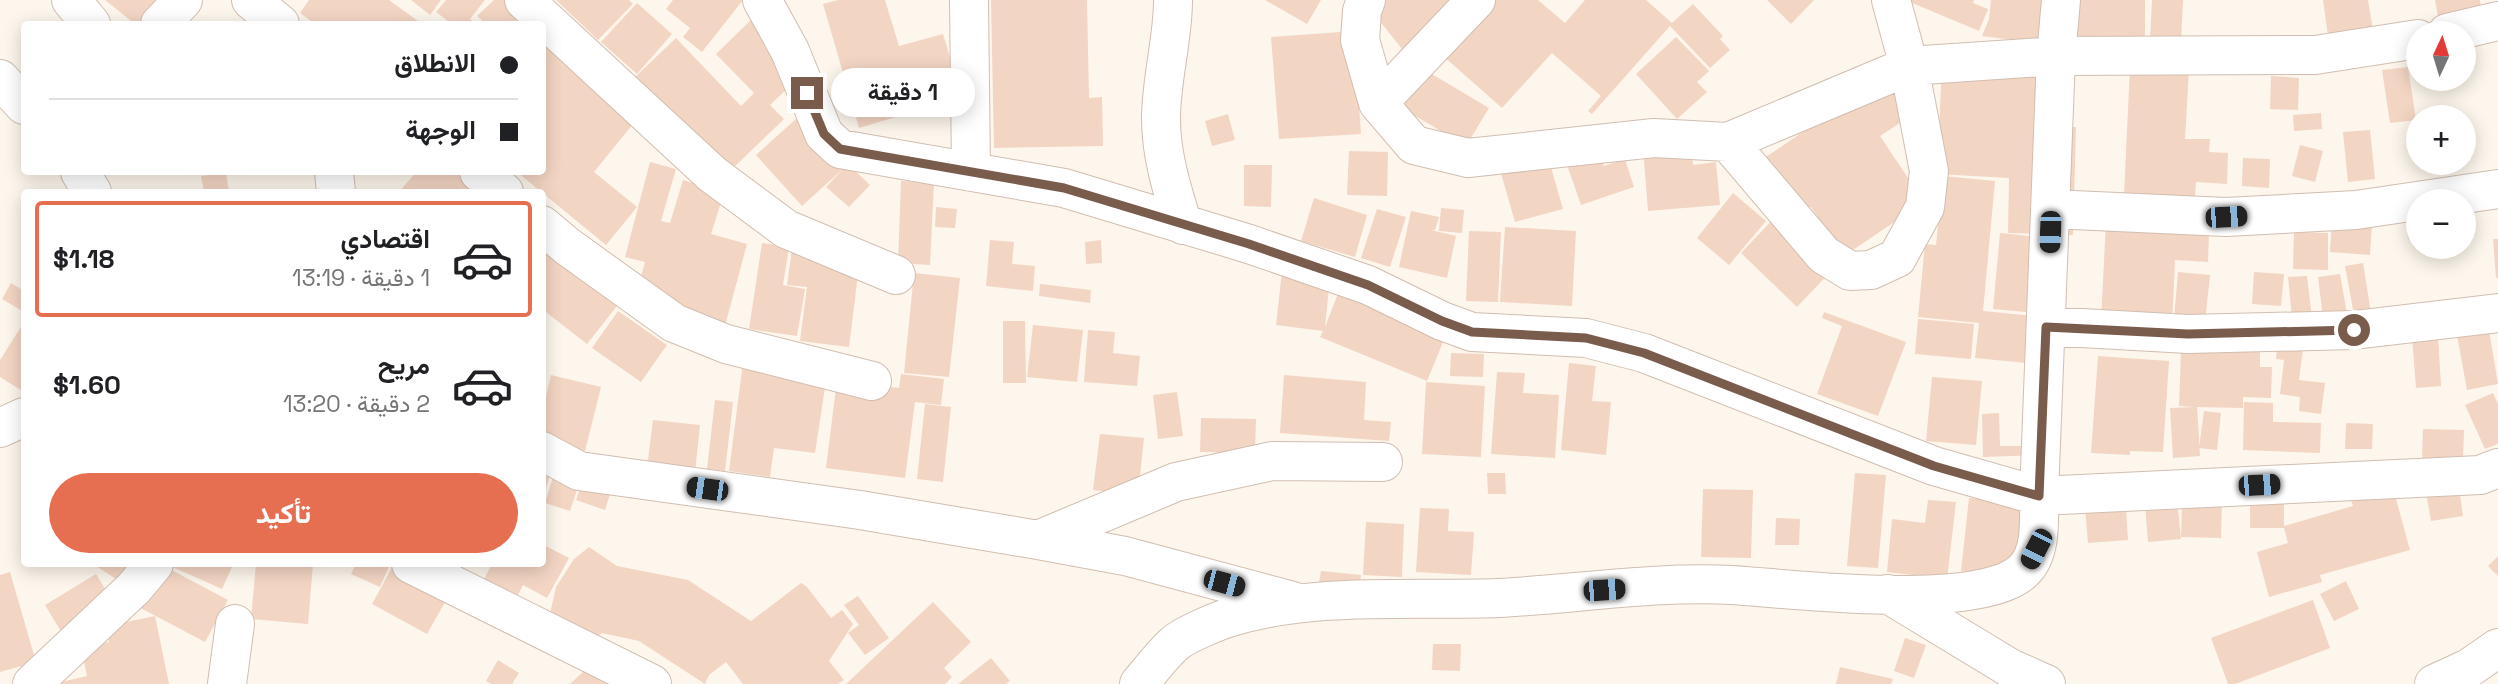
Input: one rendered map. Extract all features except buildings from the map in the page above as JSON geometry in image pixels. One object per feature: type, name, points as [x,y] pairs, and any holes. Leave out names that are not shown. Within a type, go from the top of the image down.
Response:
[{"type":"street","points":[[71,0],[88,21]]},
{"type":"street","points":[[163,21],[183,0]]},
{"type":"street","points":[[524,0],[712,174],[786,229],[896,275]]},
{"type":"street","points":[[762,0],[790,51],[824,134],[840,149],[1064,188],[1249,244],[1368,285],[1442,321],[1472,332],[1586,338],[1644,353],[1934,466],[2039,496],[2480,475],[2498,468]]},
{"type":"street","points":[[790,51],[797,0]]},
{"type":"street","points":[[969,0],[971,172]]},
{"type":"street","points":[[1173,0],[1161,120],[1166,169],[1183,225]]},
{"type":"street","points":[[1366,0],[1362,11],[1360,40],[1378,103],[1414,145],[1468,158],[1654,138],[1728,142],[1909,66],[2056,56],[2315,55],[2406,41]]},
{"type":"street","points":[[1378,103],[1476,0]]},
{"type":"street","points":[[1728,142],[1824,255],[1850,271],[1871,270],[1897,258],[1925,208],[1929,171],[1909,66],[1891,0]]},
{"type":"street","points":[[1139,684],[1175,643],[1229,618],[1298,603],[1500,597],[1655,586],[1727,585],[1888,594],[1955,594],[1999,586],[2024,571],[2036,549],[2039,525],[2056,56],[2062,0]]},
{"type":"street","points":[[2476,26],[2498,21]]},
{"type":"street","points":[[0,79],[21,102]]},
{"type":"street","points":[[483,175],[500,189]]},
{"type":"street","points":[[2051,209],[2226,217],[2356,210],[2498,189]]},
{"type":"street","points":[[546,228],[674,323],[726,344],[872,382]]},
{"type":"street","points":[[2046,327],[2188,334],[2354,330],[2498,313]]},
{"type":"street","points":[[0,428],[21,418]]},
{"type":"street","points":[[546,453],[579,471],[860,510],[1125,556],[1298,603]]},
{"type":"street","points":[[1038,540],[1176,482],[1272,461],[1383,462]]},
{"type":"street","points":[[32,684],[134,588],[151,567]]},
{"type":"street","points":[[417,567],[652,684]]},
{"type":"street","points":[[1888,594],[2010,668],[2046,684]]},
{"type":"street","points":[[227,684],[235,624]]},
{"type":"street","points":[[2434,684],[2469,668],[2498,648]]},
{"type":"route","points":[[807,93],[824,134],[840,149],[1064,188],[1249,244],[1368,285],[1442,321],[1472,332],[1586,338],[1644,353],[1934,466],[2039,496],[2046,327],[2188,334],[2354,330]]}]
